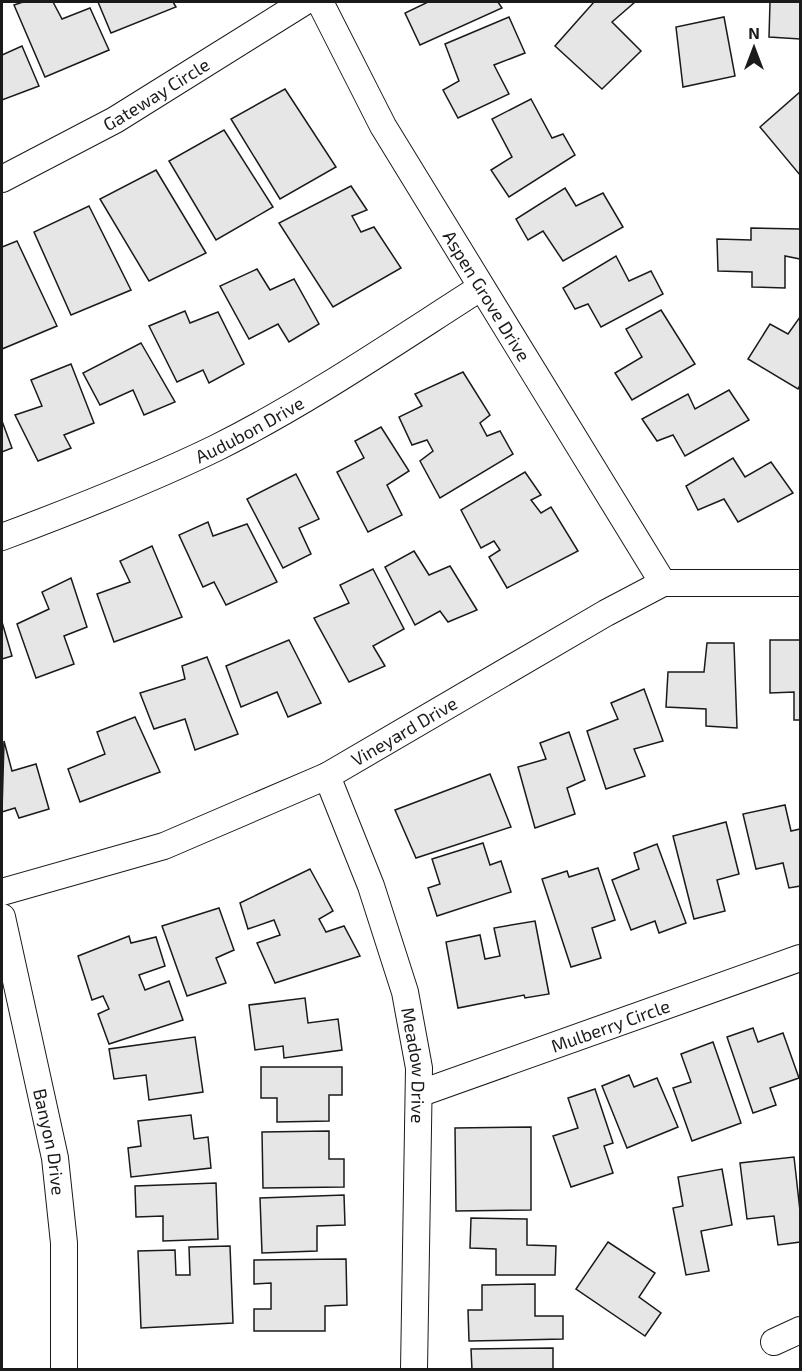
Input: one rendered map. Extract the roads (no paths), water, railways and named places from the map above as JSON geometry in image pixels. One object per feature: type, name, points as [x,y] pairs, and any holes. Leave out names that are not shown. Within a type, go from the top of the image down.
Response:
[{"type":"street","name":"Gateway Circle","points":[[2,179],[115,120],[304,2]]},
{"type":"street","name":"Aspen Grove Drive","points":[[320,2],[383,126],[480,288],[663,583]]},
{"type":"street","name":"Audubon Drive","points":[[2,537],[99,501],[216,448],[327,386],[480,288]]},
{"type":"street","name":"Vineyard Drive","points":[[2,892],[164,846],[327,776],[370,753],[606,613],[663,583],[801,583]]},
{"type":"street","name":"Meadow Drive","points":[[327,776],[371,886],[405,992],[419,1068],[421,1093],[414,1370]]},
{"type":"street","name":"Banyon Drive","points":[[2,917],[55,1158],[64,1243],[64,1370]]},
{"type":"street","name":"Mulberry Circle","points":[[421,1093],[801,958]]},
{"type":"street","points":[[774,1342],[801,1330]]}]
